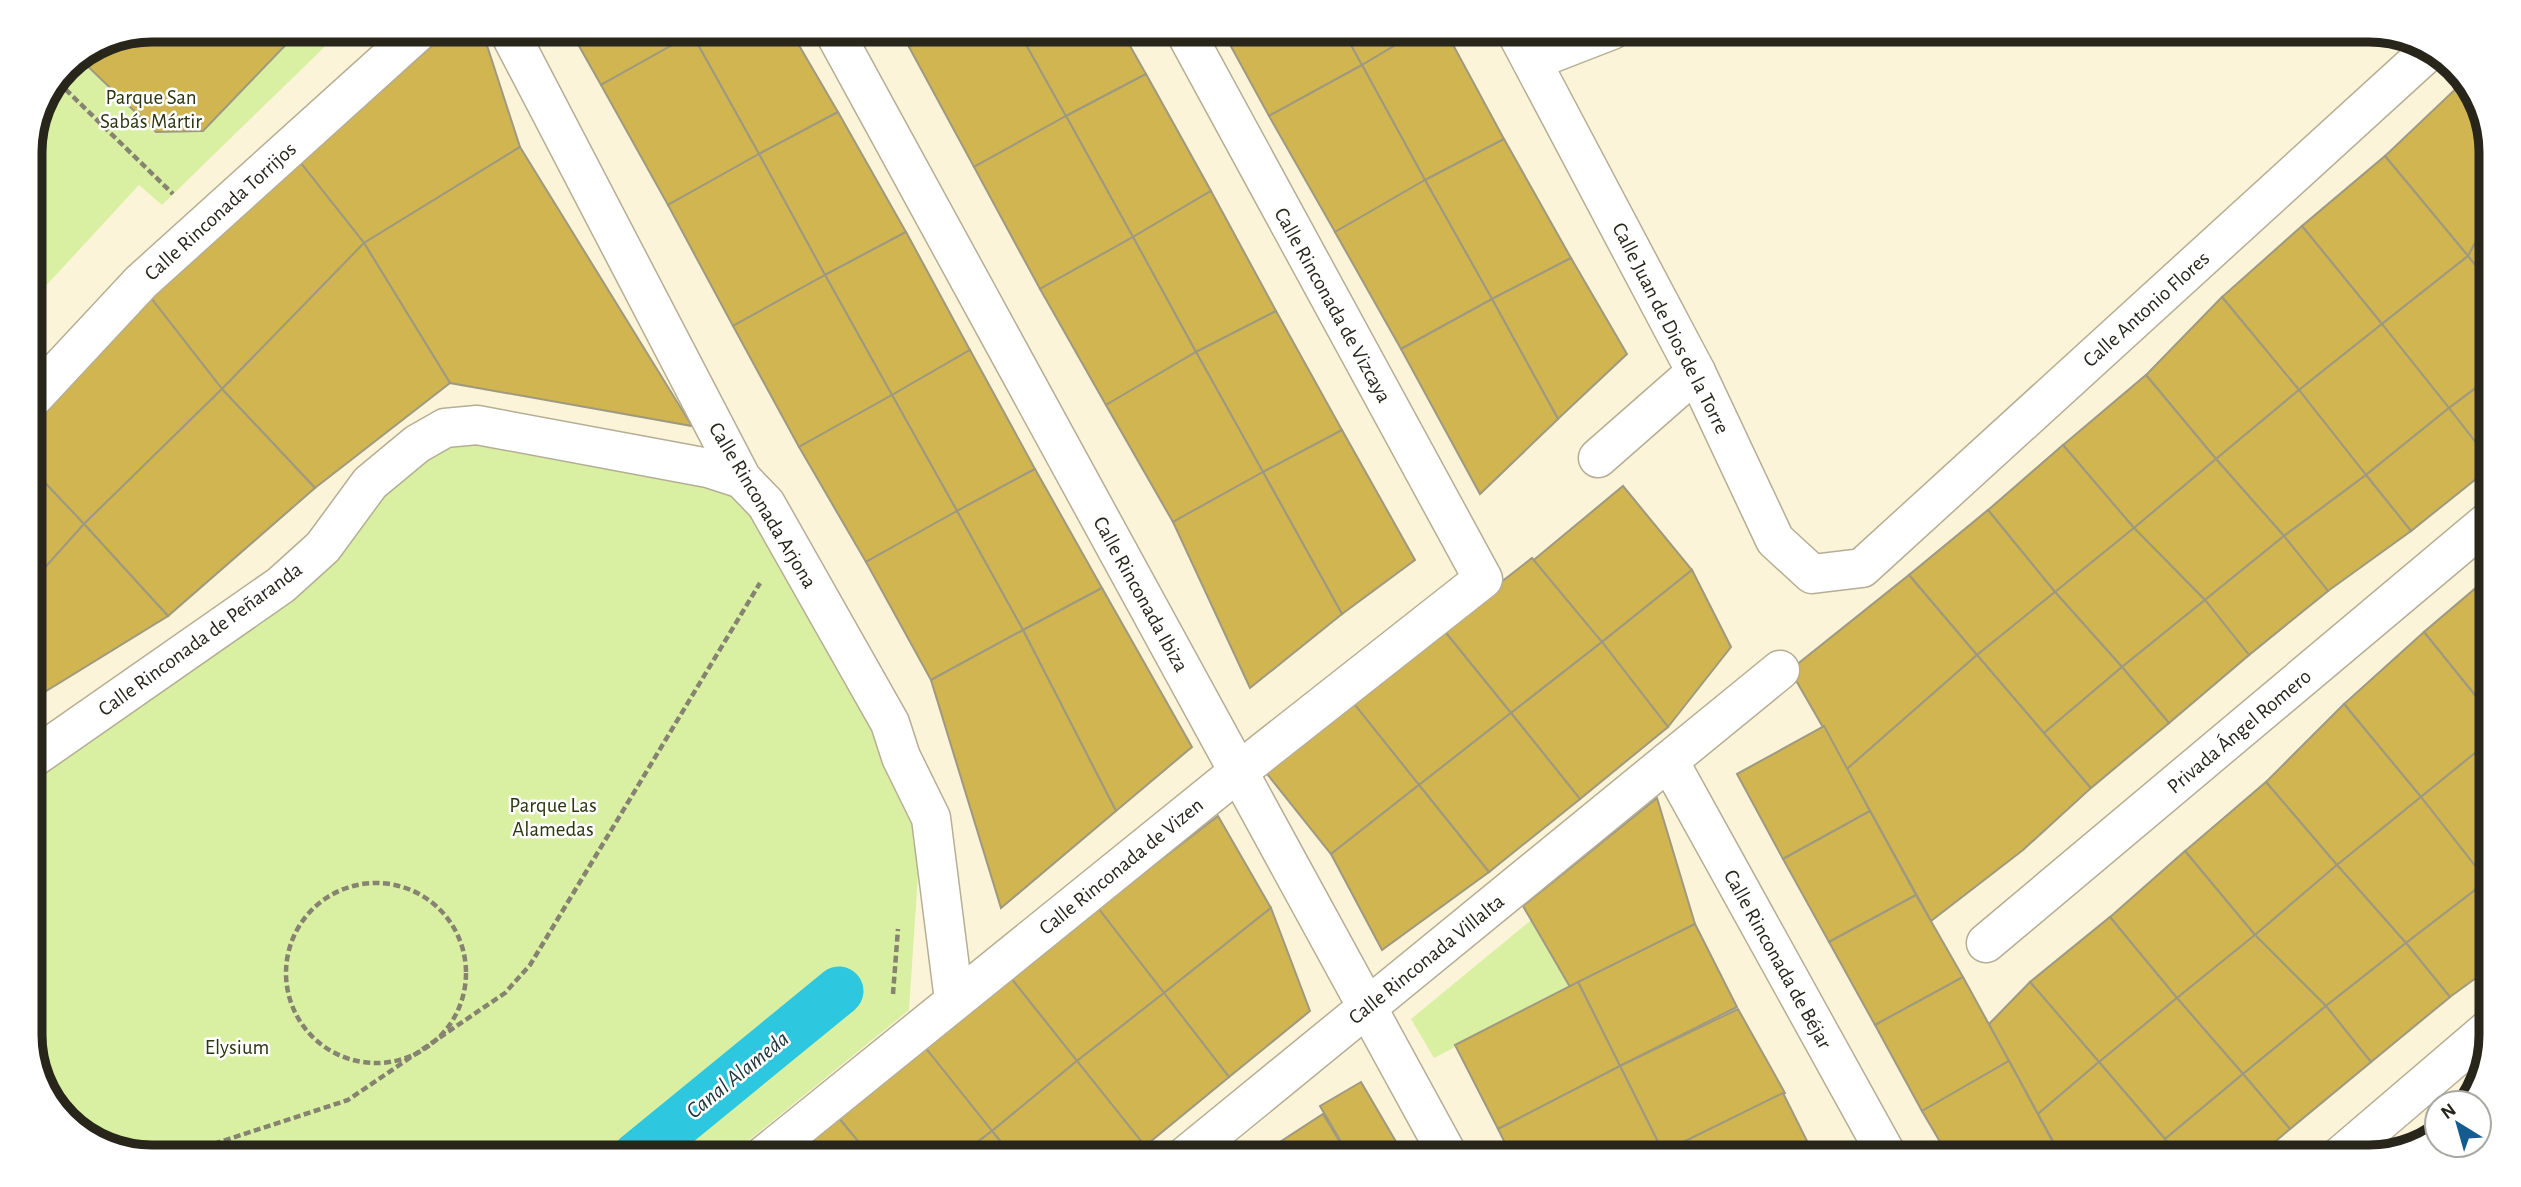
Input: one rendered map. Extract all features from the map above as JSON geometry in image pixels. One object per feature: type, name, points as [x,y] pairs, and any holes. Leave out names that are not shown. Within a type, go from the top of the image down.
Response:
[{"type":"street","name":"Calle Rinconada Torrijos","points":[[42,388],[141,282],[407,42]]},
{"type":"street","name":"Calle Rinconada Arjona","points":[[514,42],[742,479],[766,504],[890,723],[901,757],[931,818],[954,1000]]},
{"type":"street","name":"Calle Rinconada Ibiza","points":[[840,42],[1442,1145]]},
{"type":"street","name":"Calle Rinconada de Vizcaya","points":[[1191,42],[1483,579]]},
{"type":"street","points":[[1524,45],[1542,42]]},
{"type":"street","name":"Calle Juan de Dios de la Torre","points":[[1524,45],[1696,372],[1775,540],[1812,574],[1862,568]]},
{"type":"street","name":"Calle Antonio Flores","points":[[1862,568],[2423,56]]},
{"type":"street","points":[[1598,458],[1696,372]]},
{"type":"street","name":"Calle Rinconada de Peñaranda","points":[[42,752],[281,585],[323,547],[370,483],[417,444],[445,428],[477,425],[708,468],[742,479]]},
{"type":"street","name":"Privada Ángel Romero","points":[[1986,943],[2479,529]]},
{"type":"street","name":"Calle Rinconada de Vizen","points":[[777,1145],[1238,772],[1483,579]]},
{"type":"street","name":"Calle Rinconada Villalta","points":[[1199,1145],[1780,670]]},
{"type":"street","name":"Calle Rinconada de Béjar","points":[[1669,761],[1881,1145]]},
{"type":"street","points":[[2353,1145],[2479,1037]]},
{"type":"path","points":[[64,87],[182,203]]},
{"type":"path","points":[[211,1145],[348,1100],[505,993],[530,965],[767,571]]},
{"type":"path","points":[[382,883],[410,889],[435,904],[453,926],[464,953],[466,982],[458,1009],[443,1034],[420,1052],[391,1062],[360,1062],[331,1052],[308,1033],[292,1007],[285,977],[289,947],[303,920],[325,899],[354,886],[382,883]]},
{"type":"path","points":[[893,995],[899,915]]},
{"type":"green space","name":"Parque San Sabás Mártir","points":[[330,42],[162,205],[139,185],[42,290],[42,145],[53,104],[65,85],[80,69],[117,48],[138,43]]},
{"type":"green space","name":"Parque Las Alamedas","points":[[486,437],[620,459],[765,506],[915,819],[918,875],[909,1010],[743,1145],[152,1145],[131,1143],[97,1130],[74,1113],[53,1083],[42,1042],[42,762],[370,502],[430,444]]},
{"type":"green space","points":[[1531,920],[1570,987],[1434,1058],[1411,1019]]},
{"type":"building","points":[[288,42],[203,131],[156,132],[86,65],[117,48],[138,43]]},
{"type":"building","points":[[436,42],[486,42],[520,147],[364,243],[300,162]]},
{"type":"building","points":[[577,42],[678,42],[601,85]]},
{"type":"building","points":[[678,42],[696,42],[759,154],[668,205],[601,85]]},
{"type":"building","points":[[696,42],[797,42],[838,112],[759,154]]},
{"type":"building","points":[[918,42],[1025,42],[1066,116],[974,167],[909,47]]},
{"type":"building","points":[[1025,42],[1128,42],[1146,74],[1066,116]]},
{"type":"building","points":[[1229,42],[1350,42],[1362,65],[1269,116]]},
{"type":"building","points":[[1350,42],[1401,42],[1362,65]]},
{"type":"building","points":[[1401,42],[1451,42],[1504,139],[1425,180],[1362,65]]},
{"type":"building","points":[[1362,65],[1425,180],[1335,232],[1269,116]]},
{"type":"building","points":[[1146,74],[1211,191],[1133,237],[1066,116]]},
{"type":"building","points":[[2457,87],[2473,117],[2479,145],[2479,236],[2468,256],[2385,156]]},
{"type":"building","points":[[838,112],[906,232],[825,275],[759,154]]},
{"type":"building","points":[[1066,116],[1133,237],[1040,289],[974,167]]},
{"type":"building","points":[[1504,139],[1571,258],[1492,299],[1425,180]]},
{"type":"building","points":[[520,147],[692,426],[450,383],[364,243]]},
{"type":"building","points":[[759,154],[825,275],[733,326],[668,205]]},
{"type":"building","points":[[2385,156],[2468,256],[2382,324],[2302,226]]},
{"type":"building","points":[[300,162],[364,243],[222,389],[151,298]]},
{"type":"building","points":[[1425,180],[1492,299],[1401,349],[1335,232]]},
{"type":"building","points":[[1211,191],[1276,311],[1196,352],[1133,237]]},
{"type":"building","points":[[2302,226],[2382,324],[2299,390],[2222,297]]},
{"type":"building","points":[[906,232],[970,350],[892,395],[825,275]]},
{"type":"building","points":[[2479,236],[2479,270],[2468,256]]},
{"type":"building","points":[[1133,237],[1196,352],[1106,405],[1040,289]]},
{"type":"building","points":[[364,243],[450,383],[315,488],[222,389]]},
{"type":"building","points":[[2468,256],[2479,270],[2479,385],[2449,408],[2382,324]]},
{"type":"building","points":[[1571,258],[1627,354],[1558,419],[1492,299]]},
{"type":"building","points":[[825,275],[892,395],[799,447],[733,326]]},
{"type":"building","points":[[2222,297],[2299,390],[2216,459],[2146,375]]},
{"type":"building","points":[[151,298],[222,389],[84,524],[42,480],[42,409]]},
{"type":"building","points":[[1492,299],[1558,419],[1480,494],[1401,349]]},
{"type":"building","points":[[1276,311],[1342,430],[1263,472],[1196,352]]},
{"type":"building","points":[[2382,324],[2449,408],[2366,475],[2299,390]]},
{"type":"building","points":[[970,350],[1035,469],[957,511],[892,395]]},
{"type":"building","points":[[1196,352],[1263,472],[1173,522],[1106,405]]},
{"type":"building","points":[[2146,375],[2216,459],[2134,528],[2063,445]]},
{"type":"building","points":[[2479,386],[2479,447],[2449,408]]},
{"type":"building","points":[[222,389],[315,488],[168,616],[84,524]]},
{"type":"building","points":[[2299,390],[2366,475],[2284,536],[2216,459]]},
{"type":"building","points":[[892,395],[957,511],[866,562],[799,447]]},
{"type":"building","points":[[2449,408],[2479,447],[2479,477],[2411,531],[2366,475]]},
{"type":"building","points":[[1342,430],[1415,560],[1342,614],[1263,472]]},
{"type":"building","points":[[2063,445],[2134,528],[2055,592],[1988,510]]},
{"type":"building","points":[[2216,459],[2284,536],[2205,600],[2134,528]]},
{"type":"building","points":[[1035,469],[1102,588],[1023,630],[957,511]]},
{"type":"building","points":[[1263,472],[1342,614],[1250,688],[1173,522]]},
{"type":"building","points":[[2366,475],[2411,531],[2328,591],[2284,536]]},
{"type":"building","points":[[42,480],[84,524],[42,572]]},
{"type":"building","points":[[1623,486],[1692,570],[1602,642],[1530,563]]},
{"type":"building","points":[[1988,510],[2055,592],[1977,655],[1909,575]]},
{"type":"building","points":[[957,511],[1023,630],[931,680],[866,562]]},
{"type":"building","points":[[84,524],[168,616],[42,694],[42,571]]},
{"type":"building","points":[[2134,528],[2205,600],[2122,667],[2055,592]]},
{"type":"building","points":[[2284,536],[2328,591],[2249,655],[2205,600]]},
{"type":"building","points":[[1532,558],[1602,642],[1511,713],[1442,628]]},
{"type":"building","points":[[1692,570],[1731,647],[1668,727],[1602,642]]},
{"type":"building","points":[[1909,575],[1977,655],[1847,769],[1790,670]]},
{"type":"building","points":[[2479,585],[2479,700],[2424,632]]},
{"type":"building","points":[[1102,588],[1192,747],[1116,811],[1023,630]]},
{"type":"building","points":[[2055,592],[2122,667],[2044,733],[1977,655]]},
{"type":"building","points":[[2205,600],[2249,655],[2169,723],[2122,667]]},
{"type":"building","points":[[1442,628],[1511,713],[1419,785],[1351,700]]},
{"type":"building","points":[[1023,630],[1116,811],[1001,908],[931,680]]},
{"type":"building","points":[[2424,632],[2479,700],[2479,750],[2421,797],[2344,704]]},
{"type":"building","points":[[1602,642],[1668,727],[1580,799],[1511,713]]},
{"type":"building","points":[[1977,655],[2091,788],[2023,850],[1931,921],[1847,769]]},
{"type":"building","points":[[2122,667],[2169,723],[2091,788],[2044,733]]},
{"type":"building","points":[[1351,700],[1419,785],[1331,854],[1264,770]]},
{"type":"building","points":[[2344,704],[2421,797],[2337,865],[2266,782]]},
{"type":"building","points":[[1511,713],[1580,799],[1489,872],[1419,785]]},
{"type":"building","points":[[1824,726],[1870,811],[1783,859],[1737,774]]},
{"type":"building","points":[[2479,750],[2479,871],[2421,797]]},
{"type":"building","points":[[2266,782],[2337,865],[2255,935],[2185,851]]},
{"type":"building","points":[[1419,785],[1489,872],[1382,950],[1331,854]]},
{"type":"building","points":[[2421,797],[2479,871],[2479,887],[2406,943],[2337,865]]},
{"type":"building","points":[[1657,798],[1695,924],[1570,987],[1523,906]]},
{"type":"building","points":[[1870,811],[1916,895],[1829,942],[1783,859]]},
{"type":"building","points":[[1218,816],[1271,908],[1164,993],[1098,908]]},
{"type":"building","points":[[2185,851],[2255,935],[2177,998],[2110,917]]},
{"type":"building","points":[[2337,865],[2406,943],[2326,1006],[2255,935]]},
{"type":"building","points":[[2479,887],[2479,976],[2450,997],[2406,943]]},
{"type":"building","points":[[1916,895],[1963,977],[1875,1025],[1829,942]]},
{"type":"building","points":[[1098,908],[1164,993],[1077,1061],[1011,978]]},
{"type":"building","points":[[1271,908],[1310,1011],[1229,1077],[1164,993]]},
{"type":"building","points":[[2110,917],[2177,998],[2099,1062],[2030,982]]},
{"type":"building","points":[[1695,924],[1737,1007],[1620,1066],[1578,982]]},
{"type":"building","points":[[2255,935],[2326,1006],[2243,1074],[2177,998]]},
{"type":"building","points":[[2406,943],[2450,997],[2371,1062],[2326,1006]]},
{"type":"building","points":[[1963,977],[2009,1061],[1922,1111],[1875,1025]]},
{"type":"building","points":[[1011,978],[1077,1061],[992,1131],[924,1046]]},
{"type":"building","points":[[1578,982],[1620,1066],[1498,1129],[1455,1045]]},
{"type":"building","points":[[2030,982],[2099,1062],[2038,1114],[1989,1024]]},
{"type":"building","points":[[1164,993],[1229,1077],[1144,1145],[1077,1061]]},
{"type":"building","points":[[2177,998],[2243,1074],[2165,1139],[2099,1062]]},
{"type":"building","points":[[2326,1006],[2371,1062],[2290,1129],[2243,1074]]},
{"type":"building","points":[[1738,1009],[1785,1093],[1677,1145],[1660,1145],[1620,1066]]},
{"type":"building","points":[[924,1046],[992,1131],[974,1145],[861,1145],[838,1117]]},
{"type":"building","points":[[1077,1061],[1144,1145],[1003,1145],[992,1131]]},
{"type":"building","points":[[2009,1061],[2054,1145],[1942,1145],[1922,1111]]},
{"type":"building","points":[[2099,1062],[2170,1145],[2055,1145],[2038,1114]]},
{"type":"building","points":[[1620,1066],[1660,1145],[1506,1145],[1498,1129]]},
{"type":"building","points":[[2243,1074],[2290,1129],[2271,1145],[2170,1145],[2165,1139]]},
{"type":"building","points":[[1361,1082],[1398,1145],[1343,1145],[1320,1106]]},
{"type":"building","points":[[1783,1093],[1809,1145],[1677,1145]]},
{"type":"building","points":[[1323,1114],[1342,1145],[1275,1145]]},
{"type":"building","points":[[838,1117],[861,1145],[805,1145]]},
{"type":"building","points":[[992,1131],[1003,1145],[974,1145]]},
{"type":"waterway","name":"Canal Alameda","points":[[651,1145],[839,991]]},
{"type":"park label","name":"Elysium","points":[[237,1047]]}]
